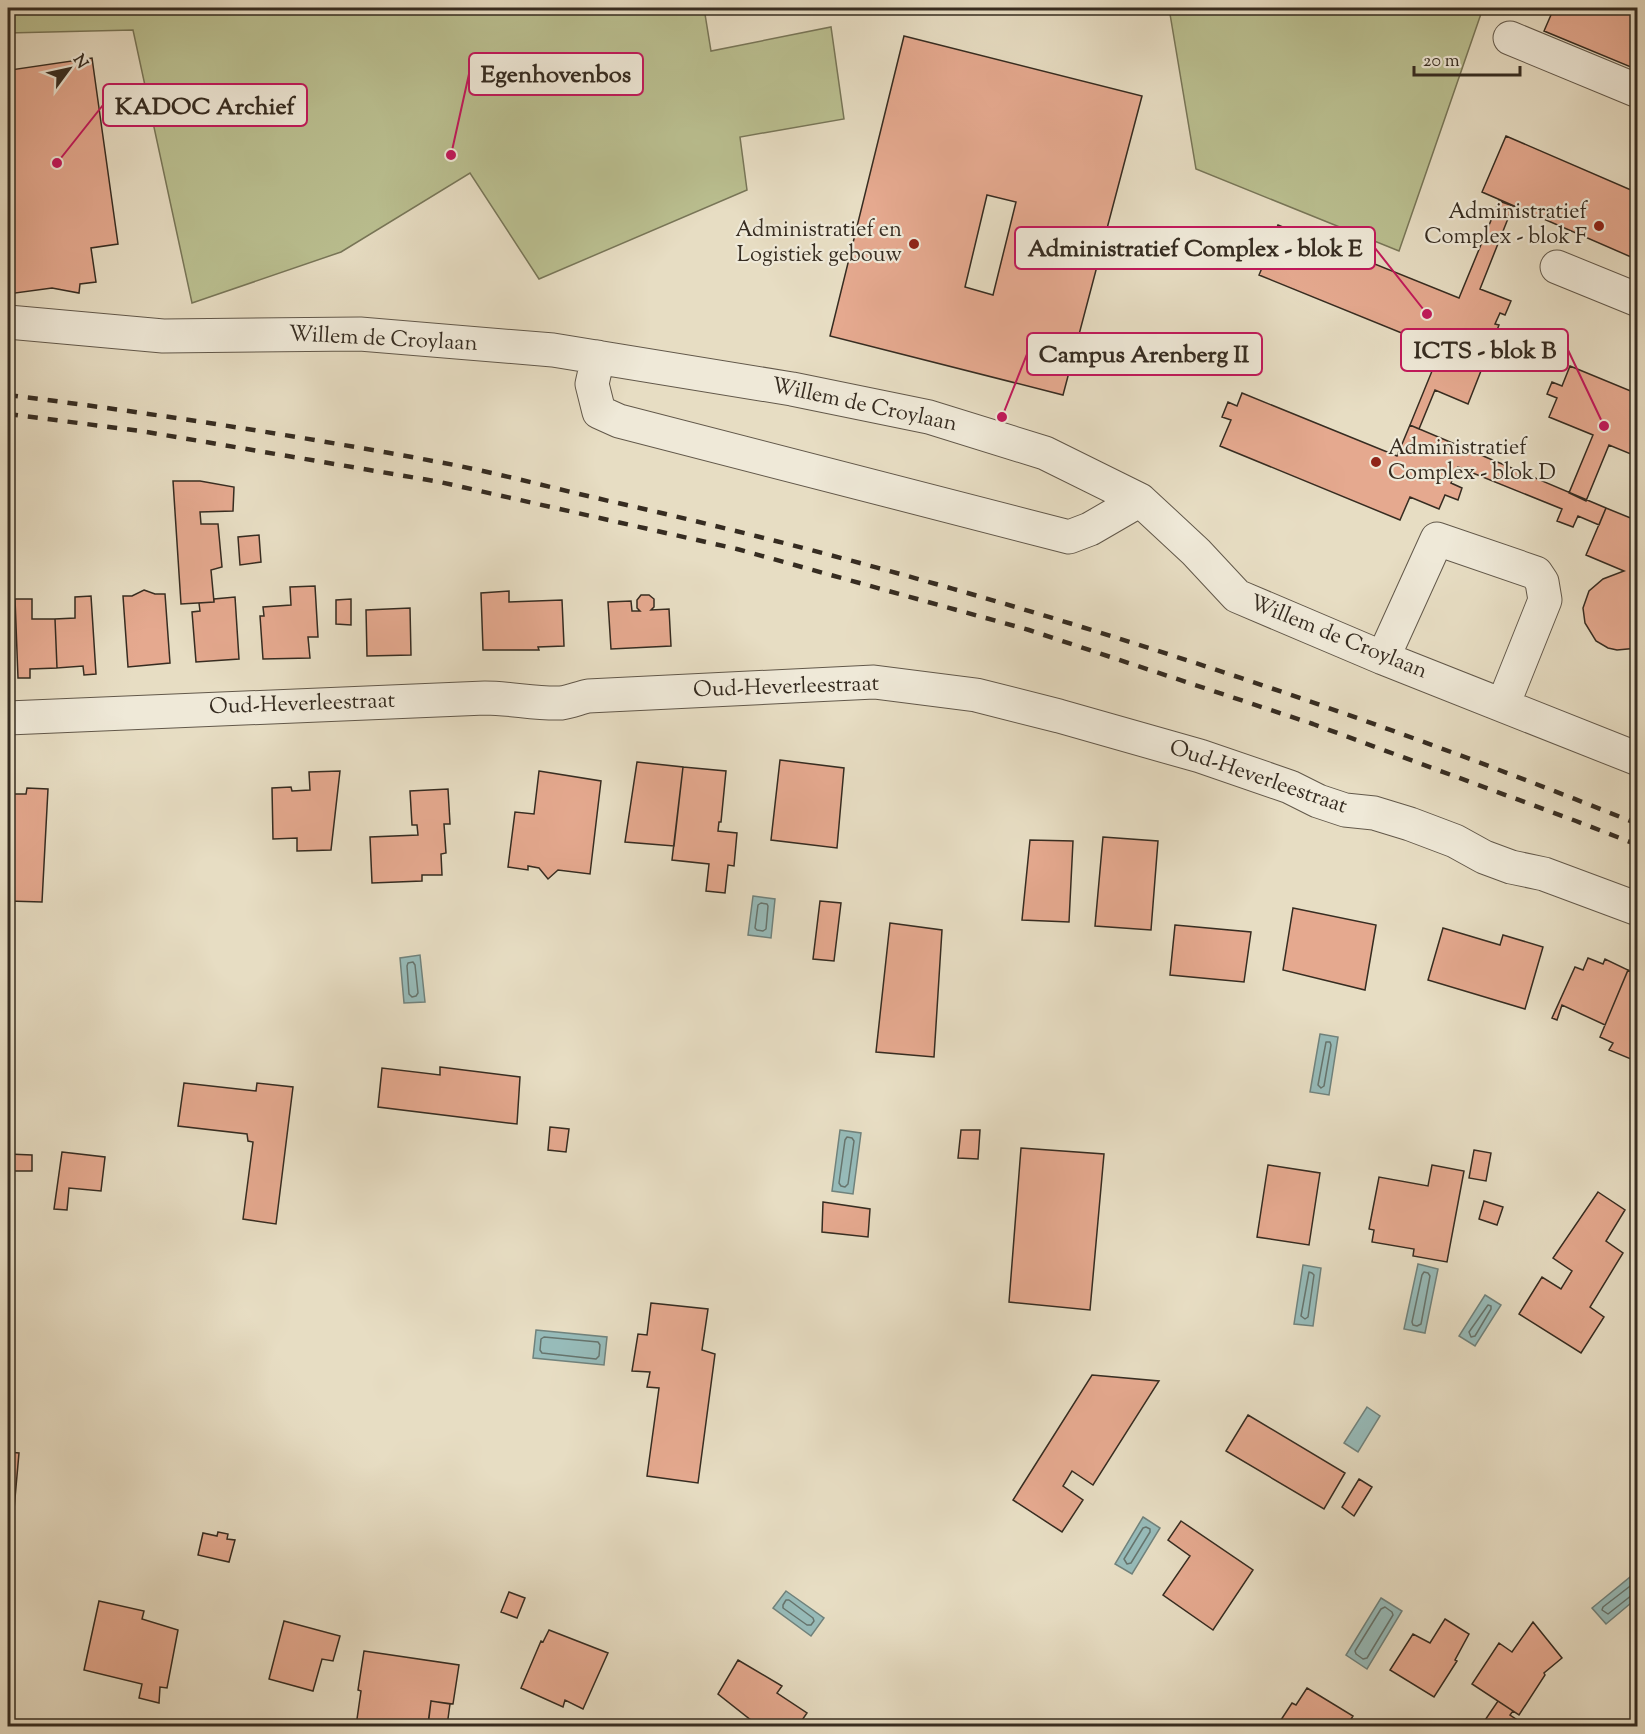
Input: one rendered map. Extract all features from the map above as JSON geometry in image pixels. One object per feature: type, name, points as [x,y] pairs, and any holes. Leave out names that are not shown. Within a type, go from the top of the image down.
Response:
[{"type":"street","points":[[1510,38],[1638,91]]},
{"type":"street","points":[[1557,267],[1638,300]]},
{"type":"street","name":"Willem de Croylaan","points":[[8,322],[164,336],[360,334],[553,350],[792,389],[929,417],[1045,453],[1140,500],[1196,552],[1236,597],[1638,759]]},
{"type":"street","points":[[598,357],[592,384],[599,412],[619,421],[1069,537],[1090,529],[1140,500]]},
{"type":"street","points":[[1383,658],[1437,539],[1536,573],[1542,582],[1545,600],[1503,705]]},
{"type":"street","name":"Oud-Heverleestraat","points":[[8,718],[506,698],[540,703],[563,703],[588,696],[874,682],[976,695],[1200,756],[1290,787],[1318,801],[1345,810],[1374,813],[1410,824],[1455,841],[1511,867],[1544,874],[1638,909]]},
{"type":"green space","points":[[8,8],[704,8],[711,51],[831,27],[844,119],[740,137],[747,190],[539,279],[470,173],[341,252],[192,303],[133,30],[8,33]]},
{"type":"green space","points":[[1169,8],[1483,8],[1399,251],[1196,169]]},
{"type":"water","points":[[753,896],[775,899],[771,938],[748,935]]},
{"type":"water","points":[[420,955],[425,1002],[404,1003],[400,958]]},
{"type":"water","points":[[1320,1034],[1338,1037],[1329,1095],[1310,1092]]},
{"type":"water","points":[[840,1130],[861,1133],[853,1194],[832,1191]]},
{"type":"water","points":[[1418,1264],[1438,1269],[1425,1333],[1404,1329]]},
{"type":"water","points":[[1303,1265],[1321,1268],[1313,1326],[1294,1324]]},
{"type":"water","points":[[1485,1295],[1501,1305],[1475,1346],[1459,1336]]},
{"type":"water","points":[[536,1330],[607,1337],[604,1365],[533,1358]]},
{"type":"water","points":[[1367,1407],[1380,1416],[1358,1452],[1344,1443]]},
{"type":"water","points":[[1143,1517],[1160,1528],[1132,1574],[1115,1564]]},
{"type":"water","points":[[1635,1573],[1637,1598],[1606,1624],[1592,1608]]},
{"type":"water","points":[[786,1591],[824,1618],[811,1636],[773,1608]]},
{"type":"water","points":[[1381,1598],[1402,1611],[1367,1669],[1346,1655]]},
{"type":"building","points":[[1554,8],[1638,8],[1638,70],[1544,31]]},
{"type":"building","name":"Administratief en Logistiek gebouw","points":[[904,36],[1142,96],[1063,395],[830,336]],"holes":[[[987,195],[1016,202],[993,295],[965,287]]]},
{"type":"building","points":[[92,58],[118,244],[91,248],[96,282],[80,284],[79,293],[52,288],[8,294],[8,83],[13,82],[10,70]]},
{"type":"building","name":"Administratief Complex - blok F","points":[[1506,136],[1638,193],[1638,260],[1482,192]]},
{"type":"building","points":[[1499,201],[1513,206],[1480,289],[1511,301],[1505,315],[1500,313],[1495,324],[1499,325],[1468,404],[1435,390],[1419,429],[1410,425],[1441,349],[1259,275],[1267,256],[1258,252],[1264,239],[1271,242],[1278,225],[1459,298]]},
{"type":"building","points":[[1570,366],[1638,394],[1638,457],[1609,445],[1586,501],[1569,493],[1593,435],[1549,417],[1557,398],[1547,394],[1552,382],[1562,386]]},
{"type":"building","name":"Administratief Complex - blok D","points":[[1242,393],[1397,456],[1410,425],[1606,508],[1599,525],[1578,516],[1573,527],[1557,521],[1562,509],[1458,467],[1451,483],[1462,488],[1458,500],[1445,495],[1439,509],[1410,497],[1400,520],[1220,446],[1231,420],[1222,417],[1228,402],[1237,406]]},
{"type":"building","points":[[173,481],[200,481],[234,487],[233,511],[200,512],[201,524],[218,524],[222,567],[211,570],[214,602],[181,604]]},
{"type":"building","points":[[1606,508],[1638,521],[1638,648],[1617,650],[1608,648],[1596,641],[1585,623],[1583,608],[1589,591],[1603,579],[1624,571],[1586,555]]},
{"type":"building","points":[[259,535],[261,562],[240,565],[238,537]]},
{"type":"building","points":[[315,586],[318,637],[308,637],[310,658],[263,659],[260,616],[264,616],[263,607],[291,605],[290,587]]},
{"type":"building","points":[[144,590],[155,594],[165,594],[170,663],[128,667],[123,596],[132,596]]},
{"type":"building","points":[[509,591],[509,602],[562,600],[564,646],[538,647],[539,650],[483,650],[481,593]]},
{"type":"building","points":[[641,595],[649,595],[654,599],[654,607],[651,610],[669,609],[671,646],[611,649],[608,602],[631,601],[632,611],[640,611],[637,608],[637,600]]},
{"type":"building","points":[[91,596],[96,674],[84,675],[83,666],[57,668],[55,619],[75,618],[75,597]]},
{"type":"building","points":[[235,597],[239,659],[196,662],[192,612],[200,611],[199,603]]},
{"type":"building","points":[[15,599],[32,599],[32,619],[55,619],[57,668],[30,669],[30,678],[18,678]]},
{"type":"building","points":[[351,599],[351,625],[336,624],[336,600]]},
{"type":"building","points":[[410,608],[411,655],[367,656],[366,610]]},
{"type":"building","points":[[780,760],[844,768],[837,848],[771,840]]},
{"type":"building","points":[[637,762],[683,767],[674,846],[625,842]]},
{"type":"building","points":[[683,767],[726,771],[718,831],[737,833],[734,866],[728,865],[725,893],[706,891],[709,864],[672,860]]},
{"type":"building","points":[[340,771],[331,850],[297,851],[297,838],[273,839],[272,788],[291,787],[292,791],[310,790],[309,772]]},
{"type":"building","points":[[539,771],[601,781],[590,874],[558,870],[548,879],[539,868],[528,866],[528,870],[508,867],[515,812],[534,814]]},
{"type":"building","points":[[27,788],[48,789],[42,902],[8,901],[10,794],[26,794]]},
{"type":"building","points":[[448,789],[450,824],[444,824],[446,853],[441,854],[442,875],[422,875],[422,881],[372,883],[370,837],[418,835],[417,825],[412,825],[410,791]]},
{"type":"building","points":[[1103,837],[1158,841],[1151,930],[1095,926]]},
{"type":"building","points":[[1030,840],[1073,841],[1069,922],[1022,920]]},
{"type":"building","points":[[820,901],[841,903],[834,961],[813,959]]},
{"type":"building","points":[[1293,908],[1376,925],[1365,990],[1283,970]]},
{"type":"building","points":[[890,923],[942,930],[934,1057],[876,1052]]},
{"type":"building","points":[[1175,925],[1251,932],[1244,982],[1170,975]]},
{"type":"building","points":[[1443,928],[1500,945],[1503,935],[1543,947],[1525,1009],[1428,980]]},
{"type":"building","points":[[1588,958],[1603,964],[1605,959],[1628,970],[1605,1025],[1562,1005],[1557,1020],[1552,1018],[1575,967],[1583,970]]},
{"type":"building","points":[[1628,970],[1638,974],[1638,1062],[1609,1050],[1613,1043],[1600,1037]]},
{"type":"building","points":[[440,1067],[520,1077],[517,1124],[378,1107],[382,1068],[440,1075]]},
{"type":"building","points":[[184,1083],[256,1091],[257,1083],[293,1087],[276,1224],[243,1219],[253,1142],[248,1141],[247,1134],[178,1126]]},
{"type":"building","points":[[550,1127],[569,1129],[566,1152],[548,1150]]},
{"type":"building","points":[[961,1130],[980,1130],[978,1159],[958,1158]]},
{"type":"building","points":[[1021,1148],[1104,1154],[1090,1310],[1009,1302]]},
{"type":"building","points":[[1474,1150],[1491,1153],[1486,1181],[1469,1178]]},
{"type":"building","points":[[62,1152],[105,1157],[101,1191],[69,1188],[67,1210],[54,1209]]},
{"type":"building","points":[[8,1154],[32,1155],[32,1171],[8,1171]]},
{"type":"building","points":[[1268,1165],[1320,1173],[1309,1245],[1257,1237]]},
{"type":"building","points":[[1432,1165],[1464,1171],[1447,1262],[1413,1256],[1414,1249],[1372,1242],[1374,1230],[1369,1229],[1379,1177],[1428,1186]]},
{"type":"building","points":[[1598,1192],[1625,1210],[1606,1241],[1623,1253],[1590,1307],[1604,1317],[1581,1353],[1519,1314],[1542,1277],[1561,1289],[1572,1271],[1553,1258]]},
{"type":"building","points":[[1484,1201],[1503,1207],[1497,1225],[1479,1219]]},
{"type":"building","points":[[823,1202],[870,1209],[868,1237],[822,1232]]},
{"type":"building","points":[[651,1303],[708,1309],[702,1350],[715,1354],[698,1483],[647,1476],[659,1388],[647,1387],[650,1372],[632,1371],[638,1334],[647,1335]]},
{"type":"building","points":[[1092,1375],[1159,1381],[1093,1485],[1072,1471],[1063,1486],[1083,1500],[1062,1532],[1013,1500]]},
{"type":"building","points":[[1248,1415],[1345,1473],[1324,1509],[1226,1451]]},
{"type":"building","points":[[8,1452],[19,1453],[8,1577]]},
{"type":"building","points":[[1359,1479],[1372,1487],[1354,1516],[1342,1507]]},
{"type":"building","points":[[1181,1521],[1253,1570],[1213,1630],[1163,1595],[1190,1556],[1168,1540]]},
{"type":"building","points":[[218,1532],[228,1534],[227,1539],[235,1540],[229,1562],[198,1555],[203,1533],[217,1536]]},
{"type":"building","points":[[509,1592],[525,1598],[517,1618],[501,1612]]},
{"type":"building","points":[[99,1601],[144,1611],[142,1619],[178,1630],[167,1688],[160,1687],[159,1703],[139,1698],[142,1684],[84,1670]]},
{"type":"building","points":[[1445,1619],[1469,1634],[1455,1660],[1457,1661],[1434,1697],[1390,1670],[1413,1634],[1430,1643]]},
{"type":"building","points":[[284,1621],[340,1636],[333,1661],[322,1659],[313,1691],[269,1679]]},
{"type":"building","points":[[1533,1622],[1562,1658],[1544,1673],[1545,1675],[1519,1715],[1472,1684],[1499,1643],[1512,1652]]},
{"type":"building","points":[[549,1630],[608,1653],[583,1709],[565,1700],[563,1707],[521,1688],[541,1641],[543,1642]]},
{"type":"building","points":[[364,1651],[459,1665],[453,1704],[431,1701],[428,1726],[356,1726],[361,1691],[358,1690]]},
{"type":"building","points":[[738,1660],[782,1686],[777,1693],[807,1713],[798,1726],[749,1726],[752,1721],[718,1694]]},
{"type":"building","points":[[1307,1688],[1353,1716],[1347,1726],[1277,1726],[1292,1703],[1296,1705]]},
{"type":"building","points":[[431,1701],[450,1704],[447,1726],[428,1723]]},
{"type":"building","points":[[1498,1701],[1513,1711],[1510,1715],[1522,1723],[1519,1726],[1481,1726]]},
{"type":"railway","points":[[8,395],[117,409],[444,463],[748,534],[878,568],[1134,643],[1261,685],[1513,775],[1638,824]]},
{"type":"railway","points":[[8,414],[141,431],[440,482],[737,549],[1029,630],[1313,724],[1638,845]]},
{"type":"place","name":"Egenhovenbos","points":[[451,155]]},
{"type":"place","name":"KADOC Archief","points":[[57,163]]},
{"type":"place","name":"Administratief Complex - blok F","points":[[1599,226]]},
{"type":"place","name":"Administratief en Logistiek gebouw","points":[[914,244]]},
{"type":"place","name":"Administratief Complex - blok E","points":[[1427,314]]},
{"type":"place","name":"Campus Arenberg II","points":[[1002,417]]},
{"type":"place","name":"ICTS - blok B","points":[[1604,426]]},
{"type":"place","name":"Administratief Complex - blok D","points":[[1376,462]]}]
